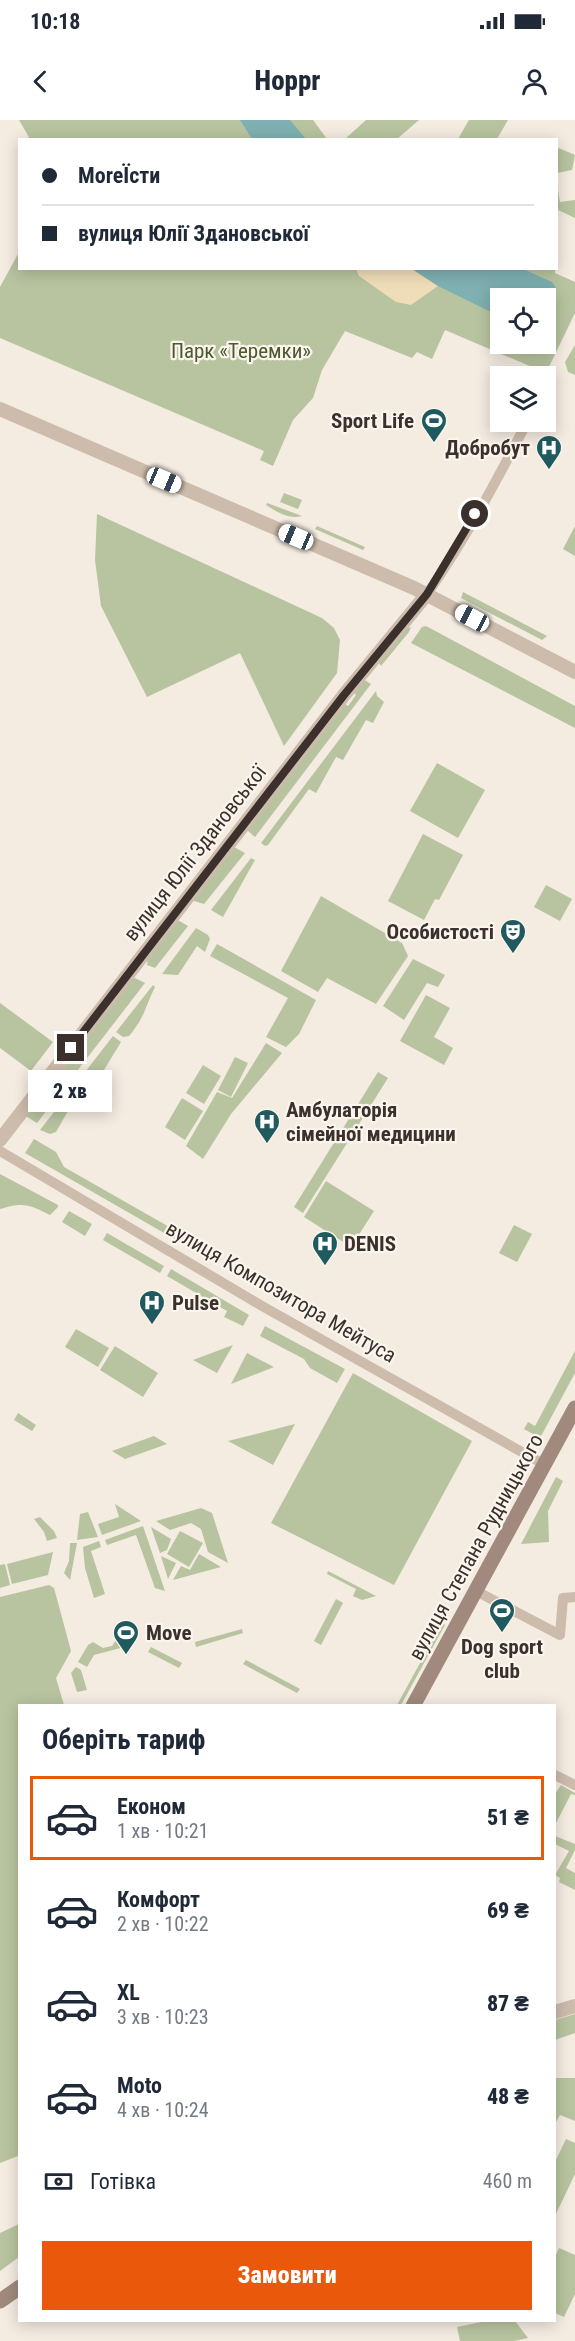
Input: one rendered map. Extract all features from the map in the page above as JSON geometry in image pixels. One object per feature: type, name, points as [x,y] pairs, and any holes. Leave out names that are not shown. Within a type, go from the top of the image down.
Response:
[{"type":"main road","name":"вулиця Степана Рудницького","points":[[417,1704],[482,1594],[575,1408]]},
{"type":"main road","points":[[0,2301],[18,2288]]},
{"type":"street","points":[[0,409],[427,594],[575,672]]},
{"type":"street","points":[[427,594],[521,432]]},
{"type":"street","name":"вулиця Юлії Здановської","points":[[0,1140],[344,695],[427,594]]},
{"type":"street","name":"вулиця Композитора Мейтуса","points":[[0,1151],[262,1306],[545,1465]]},
{"type":"street","points":[[482,1594],[560,1635],[563,1598],[575,1597]]},
{"type":"street","points":[[556,1775],[575,1785]]},
{"type":"street","points":[[556,2012],[575,2006]]},
{"type":"green space","points":[[19,120],[313,120],[326,138],[29,138]]},
{"type":"green space","points":[[366,120],[419,120],[398,138],[346,138]]},
{"type":"green space","points":[[469,120],[508,120],[498,138],[459,138]]},
{"type":"green space","points":[[558,148],[575,155],[572,170],[558,173]]},
{"type":"green space","points":[[558,191],[560,202],[575,200],[575,218],[558,210]]},
{"type":"green space","name":"Парк «Теремки»","points":[[18,254],[18,270],[555,270],[555,273],[575,282],[575,313],[556,352],[556,288],[490,288],[490,349],[445,330],[432,359],[417,352],[412,358],[345,331],[322,370],[313,398],[293,420],[273,466],[260,460],[264,451],[0,338],[0,287]]},
{"type":"green space","points":[[575,345],[575,375],[568,372],[565,362]]},
{"type":"green space","name":"Парк «Теремки»","points":[[501,354],[555,354],[549,366],[530,366]]},
{"type":"green space","points":[[284,493],[302,500],[298,509],[280,502]]},
{"type":"green space","points":[[267,503],[302,516],[284,515],[266,505]]},
{"type":"green space","points":[[97,514],[322,618],[334,628],[340,640],[337,673],[284,746],[240,653],[147,697],[101,606],[95,560]]},
{"type":"green space","points":[[317,526],[365,547],[363,550],[315,529]]},
{"type":"green space","points":[[575,526],[575,556],[563,549]]},
{"type":"green space","points":[[463,592],[547,636],[542,640],[461,598]]},
{"type":"green space","points":[[426,626],[575,706],[575,728],[411,643],[422,627]]},
{"type":"green space","points":[[411,627],[381,666],[378,661],[405,629]]},
{"type":"green space","points":[[363,679],[371,684],[255,837],[247,830],[344,703],[348,706],[356,695],[353,692]]},
{"type":"green space","points":[[376,691],[377,696],[384,702],[373,723],[366,720],[343,760],[336,757],[316,793],[309,789],[265,846],[261,843]]},
{"type":"green space","points":[[437,763],[485,790],[458,838],[410,811]]},
{"type":"green space","points":[[423,834],[463,855],[439,900],[435,899],[424,920],[388,901]]},
{"type":"green space","points":[[234,847],[245,853],[204,904],[194,901],[193,897]]},
{"type":"green space","points":[[251,858],[255,860],[223,917],[211,910]]},
{"type":"green space","points":[[546,885],[572,899],[560,921],[534,907]]},
{"type":"green space","points":[[321,896],[402,943],[408,956],[376,1004],[327,978],[318,992],[281,971]]},
{"type":"green space","points":[[176,919],[188,926],[155,968],[147,965],[148,957]]},
{"type":"green space","points":[[196,928],[208,935],[210,939],[205,952],[197,946],[178,975],[162,974]]},
{"type":"green space","points":[[217,944],[316,1000],[299,1034],[286,1047],[266,1037],[288,998],[210,956]]},
{"type":"green space","points":[[413,959],[445,975],[438,987],[427,983],[404,1020],[383,1006]]},
{"type":"green space","points":[[135,978],[145,983],[37,1123],[24,1115],[126,981]]},
{"type":"green space","points":[[153,985],[155,987],[138,1023],[129,1036],[123,1037],[116,1032]]},
{"type":"green space","points":[[426,995],[450,1008],[434,1037],[453,1048],[444,1065],[400,1041]]},
{"type":"green space","points":[[0,1003],[53,1042],[31,1071],[0,1048]]},
{"type":"green space","points":[[113,1036],[121,1042],[93,1088],[87,1086],[74,1109],[68,1111],[56,1132],[50,1134],[40,1130]]},
{"type":"green space","points":[[266,1043],[282,1053],[231,1114],[203,1159],[186,1146],[217,1092],[232,1098]]},
{"type":"green space","points":[[235,1057],[248,1063],[231,1097],[218,1090]]},
{"type":"green space","points":[[203,1065],[221,1076],[204,1104],[186,1093]]},
{"type":"green space","points":[[378,1072],[388,1078],[303,1213],[294,1207]]},
{"type":"green space","points":[[182,1098],[203,1111],[185,1140],[165,1127]]},
{"type":"green space","points":[[34,1139],[56,1152],[64,1167],[222,1257],[218,1264],[25,1153]]},
{"type":"green space","points":[[0,1174],[58,1207],[50,1215],[26,1205],[0,1209]]},
{"type":"green space","points":[[326,1181],[374,1211],[351,1247],[304,1217]]},
{"type":"green space","points":[[69,1211],[92,1224],[85,1236],[62,1222]]},
{"type":"green space","points":[[514,1225],[532,1234],[517,1262],[499,1253]]},
{"type":"green space","points":[[107,1233],[164,1266],[160,1273],[103,1240]]},
{"type":"green space","points":[[171,1269],[249,1315],[243,1326],[224,1317],[227,1311],[167,1276]]},
{"type":"green space","points":[[265,1326],[345,1369],[337,1383],[310,1368],[304,1359],[260,1336]]},
{"type":"green space","points":[[76,1329],[109,1348],[98,1367],[65,1347]]},
{"type":"green space","points":[[233,1345],[217,1373],[193,1360]]},
{"type":"green space","points":[[115,1346],[158,1373],[143,1397],[100,1370]]},
{"type":"green space","points":[[575,1351],[575,1373],[540,1438],[524,1429],[528,1422],[535,1426]]},
{"type":"green space","points":[[247,1353],[274,1367],[231,1384]]},
{"type":"green space","points":[[353,1373],[472,1441],[394,1585],[271,1523]]},
{"type":"green space","points":[[18,1413],[36,1425],[32,1431],[14,1420]]},
{"type":"green space","points":[[295,1424],[273,1465],[228,1441]]},
{"type":"green space","points":[[154,1436],[167,1444],[125,1459],[112,1451]]},
{"type":"green space","points":[[556,1477],[563,1481],[548,1511],[549,1542],[521,1544]]},
{"type":"green space","points":[[115,1504],[141,1521],[102,1535],[98,1524],[119,1517]]},
{"type":"green space","points":[[201,1508],[212,1513],[228,1563],[208,1552],[201,1529],[191,1523],[170,1530],[156,1521]]},
{"type":"green space","points":[[88,1512],[98,1537],[77,1540],[80,1514]]},
{"type":"green space","points":[[40,1517],[54,1531],[57,1538],[47,1541],[44,1532],[34,1519]]},
{"type":"green space","points":[[143,1526],[165,1591],[155,1588],[136,1535],[107,1545],[105,1540]]},
{"type":"green space","points":[[151,1527],[171,1539],[167,1550],[160,1553]]},
{"type":"green space","points":[[180,1531],[203,1543],[189,1567],[167,1554]]},
{"type":"green space","points":[[99,1541],[101,1547],[91,1551],[105,1594],[94,1598],[85,1568],[83,1547]]},
{"type":"green space","points":[[70,1543],[77,1543],[70,1580],[64,1573],[69,1561]]},
{"type":"green space","points":[[53,1552],[48,1575],[12,1584],[7,1564]]},
{"type":"green space","points":[[199,1554],[221,1567],[173,1580],[181,1566],[190,1570]]},
{"type":"green space","points":[[161,1556],[176,1563],[168,1579]]},
{"type":"green space","points":[[5,1564],[10,1585],[0,1588],[0,1565]]},
{"type":"green space","points":[[328,1571],[376,1596],[362,1600],[353,1596],[356,1589],[327,1574]]},
{"type":"green space","points":[[49,1585],[54,1588],[71,1651],[56,1678],[64,1704],[18,1704],[18,2156],[0,2163],[0,1597]]},
{"type":"green space","points":[[336,1599],[343,1603],[321,1645],[314,1641]]},
{"type":"green space","points":[[442,1623],[445,1625],[402,1704],[398,1704]]},
{"type":"green space","points":[[242,1629],[243,1633],[196,1647],[195,1642]]},
{"type":"green space","points":[[125,1633],[136,1639],[132,1645],[94,1655],[87,1667],[78,1662],[88,1645],[93,1642],[103,1648],[112,1646],[118,1637]]},
{"type":"green space","points":[[151,1647],[182,1663],[179,1668],[148,1652]]},
{"type":"green space","points":[[246,1660],[300,1689],[297,1693],[243,1664]]},
{"type":"green space","points":[[76,1667],[81,1670],[87,1690],[77,1692],[71,1673]]},
{"type":"green space","points":[[561,1785],[575,1795],[571,1794],[556,1823],[556,1792]]},
{"type":"green space","points":[[556,1836],[575,1844],[575,1850],[566,1868],[575,1873],[575,1890],[559,1882],[560,1878],[556,1876],[569,1851],[556,1844]]},
{"type":"green space","points":[[575,2014],[575,2033],[556,2040],[556,2020]]},
{"type":"green space","points":[[556,2078],[575,2078],[575,2121],[560,2115],[556,2122]]},
{"type":"green space","points":[[566,2139],[575,2143],[575,2174],[556,2214],[556,2160]]},
{"type":"green space","points":[[18,2224],[18,2258],[0,2271],[0,2233]]},
{"type":"green space","points":[[559,2248],[575,2255],[575,2294],[564,2317],[556,2313],[556,2255]]},
{"type":"green space","points":[[481,2322],[516,2322],[528,2338],[514,2341],[460,2341],[457,2327]]},
{"type":"sand","points":[[356,270],[414,270],[438,286],[411,305],[396,302],[359,276]]},
{"type":"water","points":[[240,120],[290,120],[305,138],[251,138]]},
{"type":"water","points":[[414,270],[525,270],[552,282],[556,288],[490,288],[490,312],[438,286]]},
{"type":"place","name":"Sport Life","points":[[434,444]]},
{"type":"place","name":"Добробут","points":[[549,471]]},
{"type":"place","name":"Особистості","points":[[513,955]]},
{"type":"place","name":"Амбулаторія сімейної медицини","points":[[267,1145]]},
{"type":"place","name":"DENIS","points":[[325,1267]]},
{"type":"place","name":"Pulse","points":[[152,1326]]},
{"type":"place","name":"Dog sport club","points":[[502,1634]]},
{"type":"place","name":"Move","points":[[126,1656]]},
{"type":"route","points":[[71,1048],[344,695],[427,594],[475,514]]}]
